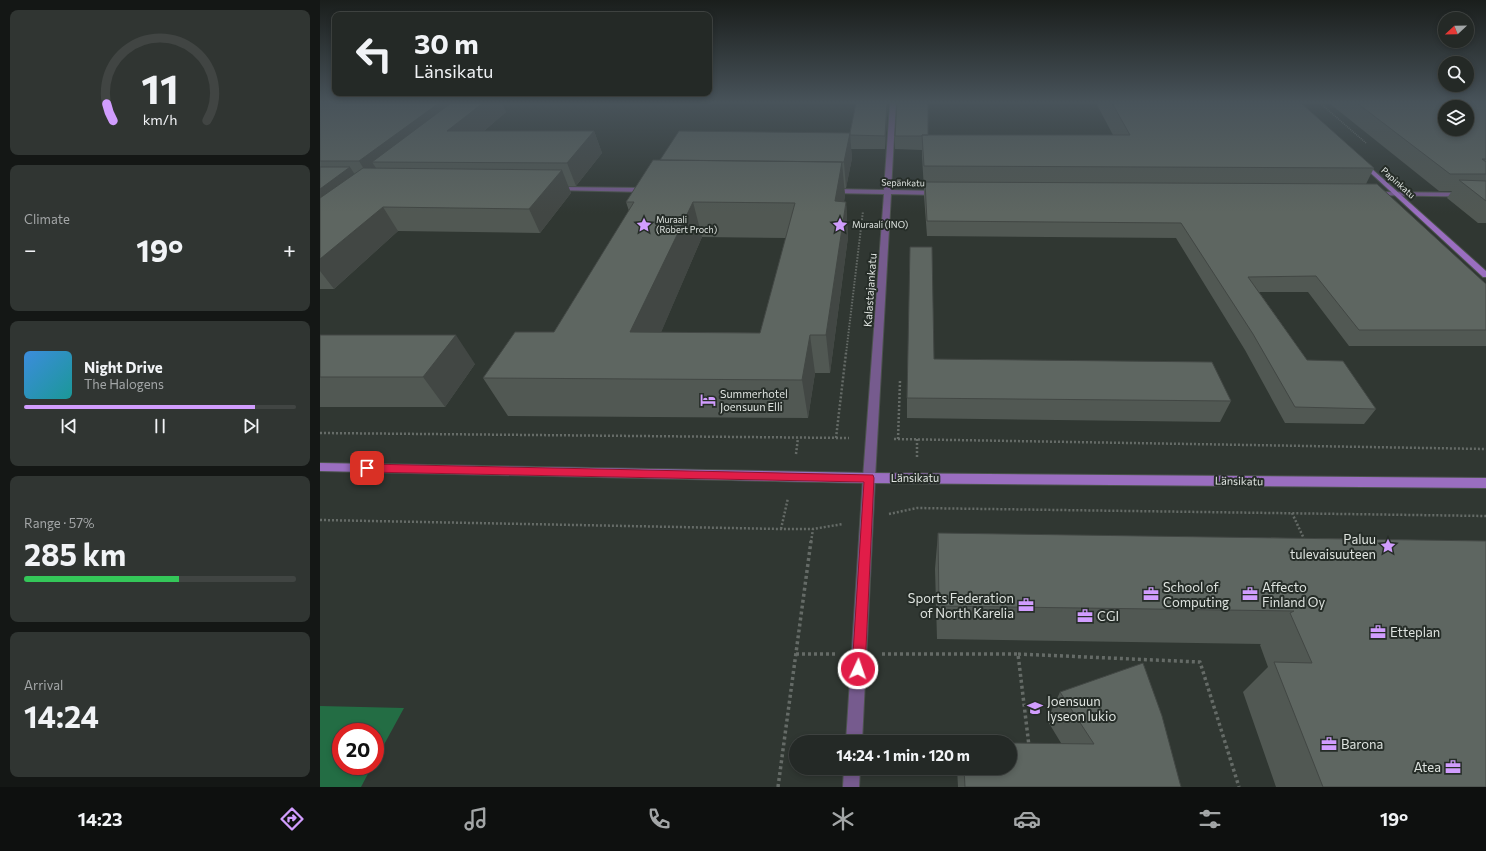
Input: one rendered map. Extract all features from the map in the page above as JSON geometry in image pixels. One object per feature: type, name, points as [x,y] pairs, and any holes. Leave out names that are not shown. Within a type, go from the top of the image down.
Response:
[{"type":"street","name":"Kalastajankatu","points":[[854,735],[891,140]]},
{"type":"street","name":"Papinkatu","points":[[1356,157],[1486,275]]},
{"type":"street","points":[[550,189],[652,190]]},
{"type":"street","name":"Sepänkatu","points":[[825,191],[945,193]]},
{"type":"street","points":[[1371,194],[1486,195]]},
{"type":"street","name":"Länsikatu","points":[[320,467],[869,478],[1486,483]]},
{"type":"street","points":[[851,787],[852,775]]},
{"type":"path","points":[[320,433],[836,438],[865,192]]},
{"type":"path","points":[[898,439],[1486,448]]},
{"type":"path","points":[[320,520],[813,529],[917,508],[1486,516]]},
{"type":"path","points":[[1292,513],[1308,547]]},
{"type":"path","points":[[778,787],[813,529]]},
{"type":"path","points":[[796,654],[1018,654],[1200,662],[1239,787]]},
{"type":"path","points":[[1018,654],[1030,754]]},
{"type":"green space","points":[[320,706],[404,708],[384,745],[384,723],[332,723],[332,775],[367,775],[361,787],[320,787]]},
{"type":"building","points":[[320,140],[388,140],[359,161],[320,161]]},
{"type":"building","points":[[402,140],[587,140],[567,163],[372,162]]},
{"type":"building","points":[[673,140],[849,140],[844,162],[660,160]]},
{"type":"building","points":[[922,140],[1342,140],[1374,168],[924,166]]},
{"type":"building","points":[[1405,140],[1486,140],[1486,159],[1482,159],[1486,162],[1486,174],[1450,174]]},
{"type":"building","points":[[653,160],[842,162],[835,201],[846,202],[826,335],[810,335],[802,380],[483,378],[515,332],[554,332],[634,202],[626,202]],"holes":[[[693,202],[795,203],[760,333],[630,332]]]},
{"type":"building","points":[[320,167],[350,167],[320,189]]},
{"type":"building","points":[[363,168],[562,170],[529,209],[383,207],[320,259],[320,198]]},
{"type":"building","points":[[1459,180],[1486,181],[1486,201]]},
{"type":"building","points":[[925,182],[1377,184],[1486,284],[1486,330],[1359,330],[1316,276],[1248,277],[1307,360],[1343,361],[1376,409],[1295,407],[1253,334],[1181,223],[927,221]]},
{"type":"building","points":[[910,247],[932,247],[934,359],[1212,362],[1231,401],[907,398]]},
{"type":"building","points":[[320,335],[456,335],[423,377],[320,377]]},
{"type":"building","points":[[938,533],[1486,541],[1486,787],[1323,787],[1274,662],[1312,663],[1290,613],[1294,611],[939,606]]},
{"type":"building","points":[[1143,663],[1162,716],[1181,787],[965,787],[964,775],[1017,775],[1017,743],[1094,744],[1060,692]]},
{"type":"place","name":"Muraali (Robert Proch)","points":[[644,225]]},
{"type":"place","name":"Muraali (INO)","points":[[840,225]]},
{"type":"place","name":"Summerhotel Joensuun Elli","points":[[708,400]]},
{"type":"place","name":"Paluu tulevaisuuteen","points":[[1388,546]]},
{"type":"place","name":"School of Computing","points":[[1151,594]]},
{"type":"place","name":"Affecto Finland Oy","points":[[1250,594]]},
{"type":"place","name":"Sports Federation of North Karelia","points":[[1026,605]]},
{"type":"place","name":"CGI","points":[[1085,616]]},
{"type":"place","name":"Etteplan","points":[[1378,632]]},
{"type":"place","name":"Joensuun lyseon lukio","points":[[1035,708]]},
{"type":"place","name":"Barona","points":[[1329,744]]},
{"type":"place","name":"Atea","points":[[1453,767]]},
{"type":"route","points":[[367,468],[869,478],[858,669]]}]
